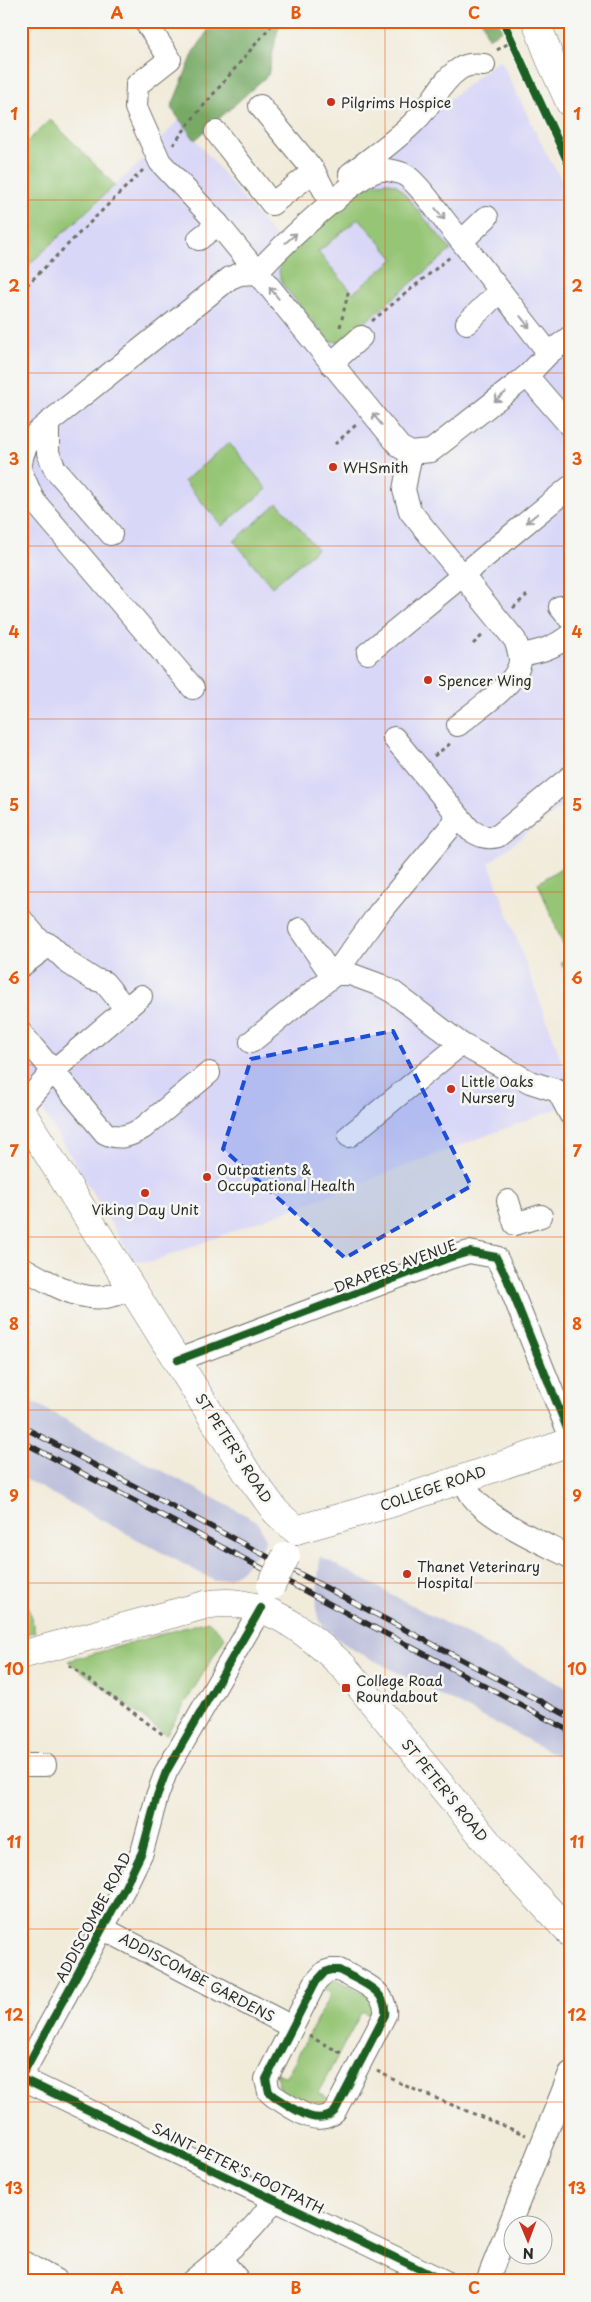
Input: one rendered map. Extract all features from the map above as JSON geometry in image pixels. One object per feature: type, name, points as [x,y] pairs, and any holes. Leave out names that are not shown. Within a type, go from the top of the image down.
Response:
[{"type":"main road","points":[[536,21],[550,59],[570,103]]},
{"type":"main road","name":"ST PETER'S ROAD","points":[[21,1111],[250,1477],[276,1512],[296,1530]]},
{"type":"main road","name":"COLLEGE ROAD","points":[[296,1530],[392,1503],[570,1442]]},
{"type":"main road","points":[[21,1655],[205,1604],[266,1597],[296,1530]]},
{"type":"main road","name":"ST PETER'S ROAD","points":[[266,1597],[296,1626],[322,1646],[343,1666],[503,1861],[570,1933]]},
{"type":"street","points":[[145,21],[170,59],[136,85],[136,108],[160,162],[218,224],[400,447],[411,453],[431,451],[527,376],[549,353],[570,337]]},
{"type":"street","points":[[21,464],[23,449],[48,422],[230,278],[240,274],[257,273],[274,253],[330,197],[416,121],[432,102],[446,80],[460,68],[491,57]]},
{"type":"street","points":[[260,106],[314,171],[330,197]]},
{"type":"street","points":[[216,132],[272,204],[314,171]]},
{"type":"street","points":[[330,197],[379,170],[393,171],[408,177],[463,243],[549,353]]},
{"type":"street","points":[[463,243],[487,217]]},
{"type":"street","points":[[199,239],[218,224]]},
{"type":"street","points":[[467,323],[500,291]]},
{"type":"street","points":[[329,361],[364,331]]},
{"type":"street","points":[[527,376],[570,426]]},
{"type":"street","points":[[48,422],[48,453],[55,469],[111,534]]},
{"type":"street","points":[[411,453],[404,490],[410,511],[515,640],[520,655],[519,666],[513,679],[458,724]]},
{"type":"street","points":[[21,472],[28,505],[194,688]]},
{"type":"street","points":[[368,653],[570,487]]},
{"type":"street","points":[[520,655],[566,646]]},
{"type":"street","points":[[394,738],[458,818],[470,830],[479,836],[489,839],[498,836],[570,776]]},
{"type":"street","points":[[251,1042],[335,974],[374,919],[458,818]]},
{"type":"street","points":[[21,919],[39,940],[50,945],[70,964],[93,979],[104,982],[134,1002],[53,1071],[21,1107]]},
{"type":"street","points":[[300,929],[326,967],[335,974],[350,974],[366,979],[393,992],[461,1044],[530,1082],[558,1091],[570,1114]]},
{"type":"street","points":[[21,966],[40,952]]},
{"type":"street","points":[[21,1033],[42,1055],[105,1133],[113,1137],[133,1135],[209,1073]]},
{"type":"street","points":[[349,1136],[461,1044]]},
{"type":"street","points":[[508,1201],[515,1224]]},
{"type":"street","points":[[541,1216],[515,1224],[496,1257],[507,1279],[570,1436]]},
{"type":"street","name":"DRAPERS AVENUE","points":[[178,1360],[456,1256],[469,1252],[496,1257]]},
{"type":"street","points":[[21,1268],[72,1293],[91,1298],[107,1298],[122,1293],[130,1287]]},
{"type":"street","points":[[465,1478],[469,1492],[481,1506],[512,1527],[570,1557]]},
{"type":"street","name":"ADDISCOMBE ROAD","points":[[21,2078],[142,1852],[157,1796],[166,1772],[266,1597]]},
{"type":"street","points":[[21,1765],[45,1766]]},
{"type":"street","name":"ADDISCOMBE GARDENS","points":[[102,1928],[292,2027]]},
{"type":"street","points":[[331,1970],[339,1970],[380,1993],[384,2000],[385,2015],[335,2111],[326,2118],[310,2117],[274,2097],[266,2086],[268,2072],[292,2027],[319,1977],[331,1970]]},
{"type":"street","points":[[487,2281],[570,2073]]},
{"type":"street","name":"SAINT PETER'S FOOTPATH","points":[[21,2078],[444,2281]]},
{"type":"street","points":[[192,2281],[263,2218],[274,2199]]},
{"type":"street","points":[[220,2258],[239,2281]]},
{"type":"street","points":[[21,2261],[54,2280]]},
{"type":"path","points":[[21,291],[150,162],[160,162],[194,117],[275,21]]},
{"type":"path","points":[[491,57],[509,38],[514,50]]},
{"type":"path","points":[[364,331],[463,243]]},
{"type":"path","points":[[329,361],[337,350],[337,342],[349,289]]},
{"type":"path","points":[[418,769],[456,738],[458,724]]},
{"type":"path","points":[[48,1648],[180,1746]]},
{"type":"path","points":[[292,2027],[408,2088],[542,2142]]},
{"type":"highlighted area","points":[[393,1031],[471,1186],[345,1258],[223,1149],[251,1059]]},
{"type":"shaded area","points":[[500,59],[546,153],[570,194],[570,800],[489,863],[570,1084],[570,1104],[151,1262],[134,1261],[42,1109],[21,1083],[21,272],[147,156],[179,119],[278,241],[383,152]]},
{"type":"shaded area","points":[[21,1396],[257,1521],[265,1538],[264,1545],[241,1571],[229,1578],[215,1581],[21,1477]]},
{"type":"shaded area","points":[[320,1556],[570,1690],[570,1762],[352,1649],[339,1640],[319,1621],[316,1609]]},
{"type":"green space","points":[[214,21],[285,21],[278,29],[268,75],[195,140],[171,108],[194,52]]},
{"type":"green space","points":[[482,21],[499,21],[502,30],[488,38]]},
{"type":"green space","points":[[50,119],[115,185],[21,272],[21,148]]},
{"type":"green space","points":[[387,182],[397,185],[451,250],[341,342],[329,341],[282,284],[279,273],[280,267],[284,257],[364,188],[377,183]],"holes":[[[359,218],[394,259],[353,293],[318,252]]]},
{"type":"green space","points":[[229,443],[267,489],[222,526],[184,481]]},
{"type":"green space","points":[[278,503],[317,549],[272,587],[234,541]]},
{"type":"green space","points":[[570,862],[570,970],[566,971],[561,962],[569,959],[538,883]]},
{"type":"green space","points":[[21,1581],[35,1632],[21,1635]]},
{"type":"green space","points":[[208,1621],[225,1637],[166,1735],[68,1661]]},
{"type":"green space","points":[[336,1979],[374,1998],[375,2018],[362,2011],[318,2093],[331,2100],[325,2104],[312,2106],[281,2092],[275,2072],[286,2077],[331,1994],[321,1988]]},
{"type":"railway","points":[[21,1426],[570,1717]]},
{"type":"railway","points":[[21,1441],[570,1731]]},
{"type":"cycle path","points":[[503,21],[570,167]]},
{"type":"cycle path","points":[[178,1360],[449,1258],[469,1252],[496,1257],[507,1279],[570,1436]]},
{"type":"cycle path","points":[[21,2077],[124,1889],[142,1852],[157,1796],[166,1772],[261,1608]]},
{"type":"cycle path","points":[[331,1970],[339,1970],[363,1982],[377,1992],[385,2006],[385,2015],[335,2111],[328,2116],[320,2118],[297,2111],[275,2097],[269,2092],[266,2079],[315,1983],[325,1972],[331,1970]]},
{"type":"cycle path","points":[[21,2078],[444,2281]]},
{"type":"place","name":"Pilgrims Hospice","points":[[331,102]]},
{"type":"place","name":"WHSmith","points":[[333,467]]},
{"type":"place","name":"Spencer Wing","points":[[428,680]]},
{"type":"place","name":"Little Oaks Nursery","points":[[451,1089]]},
{"type":"place","name":"Outpatients & Occupational Health","points":[[207,1177]]},
{"type":"place","name":"Viking Day Unit","points":[[145,1193]]},
{"type":"place","name":"Thanet Veterinary Hospital","points":[[407,1574]]},
{"type":"place","name":"College Road Roundabout","points":[[346,1688]]}]
